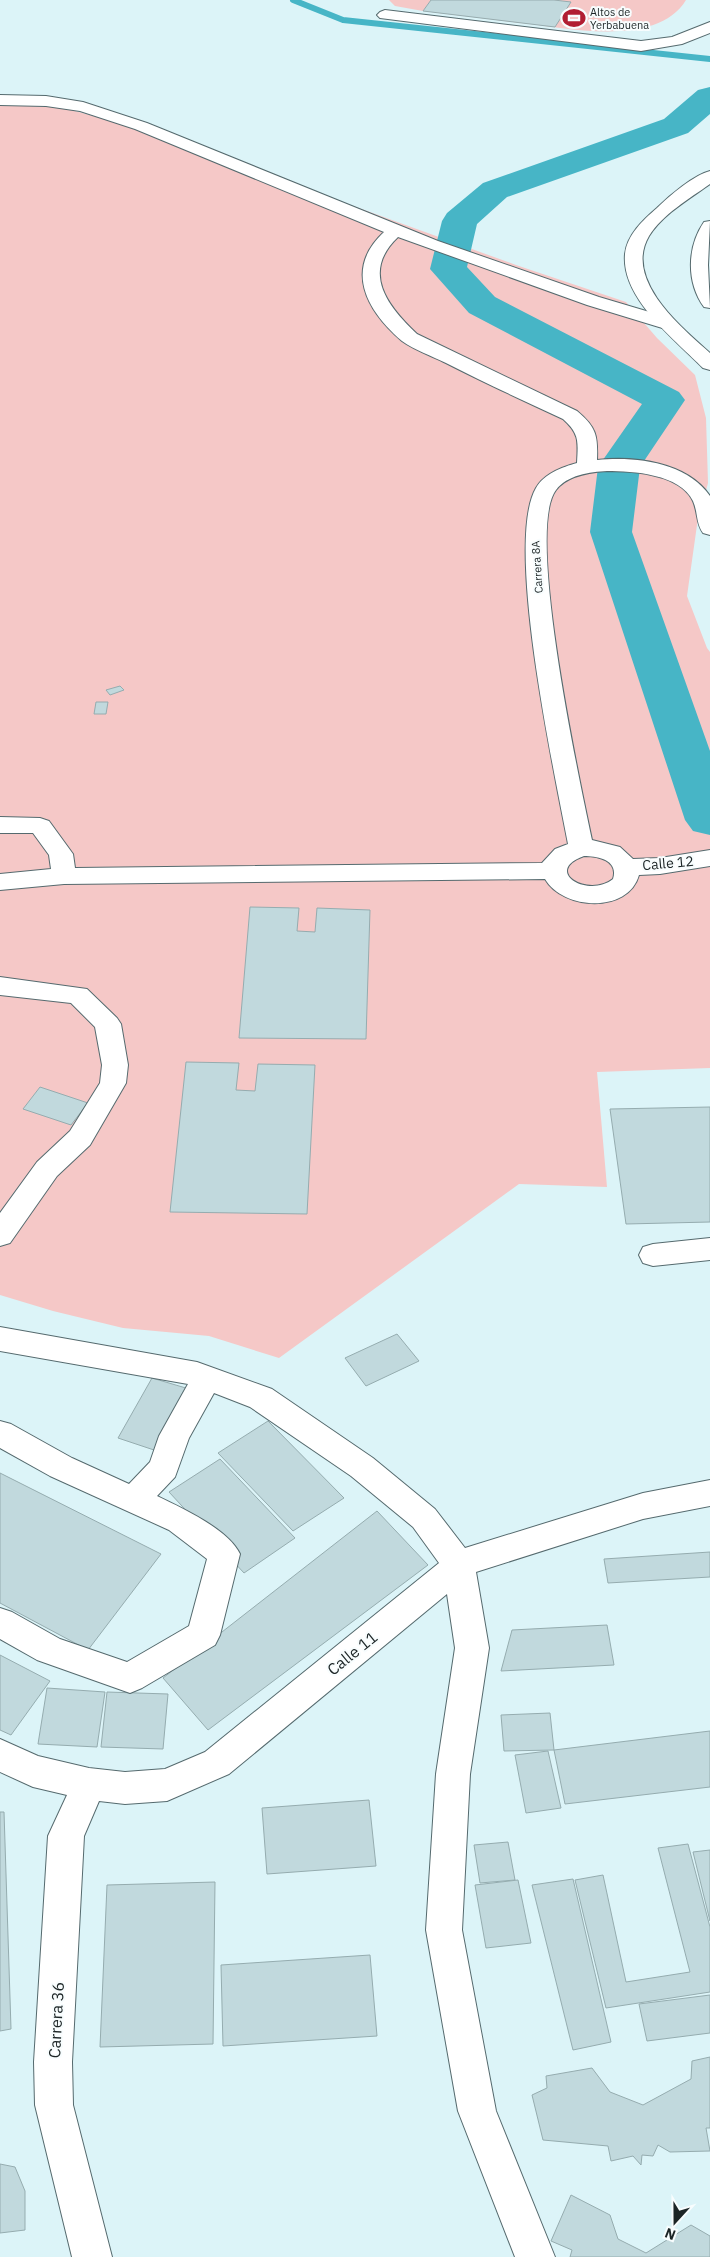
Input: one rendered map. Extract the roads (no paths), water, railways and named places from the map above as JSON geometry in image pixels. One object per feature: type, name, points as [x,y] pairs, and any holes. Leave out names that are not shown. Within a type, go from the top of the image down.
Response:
[{"type":"main road","points":[[385,16],[641,46],[674,43],[690,38],[710,28]]},
{"type":"main road","points":[[0,100],[46,101],[84,106],[141,126],[432,245],[498,269],[666,323]]},
{"type":"main road","points":[[710,176],[666,208],[640,233],[636,243],[634,263],[639,285],[644,295],[666,323],[710,364]]},
{"type":"main road","points":[[710,226],[698,259],[699,277],[710,303]]},
{"type":"main road","points":[[396,230],[381,244],[370,269],[373,291],[388,317],[410,338],[502,384],[570,415],[582,425],[588,439],[587,467]]},
{"type":"main road","name":"Carrera 8A","points":[[581,848],[559,731],[541,618],[535,532],[538,503],[544,490],[558,477],[587,467],[610,464],[647,468],[677,478],[690,486],[702,500],[710,529]]},
{"type":"main road","points":[[0,825],[40,826],[61,854],[64,876]]},
{"type":"main road","points":[[581,848],[592,848],[608,852],[621,860],[626,866],[627,874],[624,882],[618,889],[596,895],[584,895],[562,886],[555,879],[552,871],[554,863],[559,856],[569,850],[581,848]]},
{"type":"main road","name":"Calle 12","points":[[626,866],[660,866],[702,860]]},
{"type":"main road","points":[[0,882],[64,876],[552,871]]},
{"type":"main road","points":[[0,986],[78,995],[108,1024],[116,1065],[113,1083],[80,1138],[46,1169],[0,1235]]},
{"type":"main road","points":[[654,1255],[710,1249]]},
{"type":"main road","points":[[0,1339],[188,1372],[208,1377],[261,1398],[362,1466],[424,1518],[459,1566],[472,1648],[453,1774],[444,1930],[477,2111],[535,2257]]},
{"type":"main road","points":[[134,1500],[164,1468],[174,1436],[208,1377]]},
{"type":"main road","points":[[0,1433],[60,1467],[180,1521],[224,1554],[203,1635],[130,1678],[49,1650],[0,1622]]},
{"type":"main road","name":"Calle 11","points":[[0,1755],[33,1770],[88,1784],[125,1788],[167,1785],[217,1763],[459,1566],[478,1557],[643,1506],[710,1493]]},
{"type":"main road","name":"Carrera 36","points":[[88,1784],[66,1836],[53,2062],[54,2106],[92,2257]]},
{"type":"waterway","points":[[293,0],[343,20],[710,59]]},
{"type":"waterway","points":[[710,97],[676,126],[495,190],[460,221],[448,269],[482,305],[665,400],[619,467],[611,532],[710,820]]},
{"type":"place","name":"Altos de Yerbabuena","points":[[574,18]]}]
